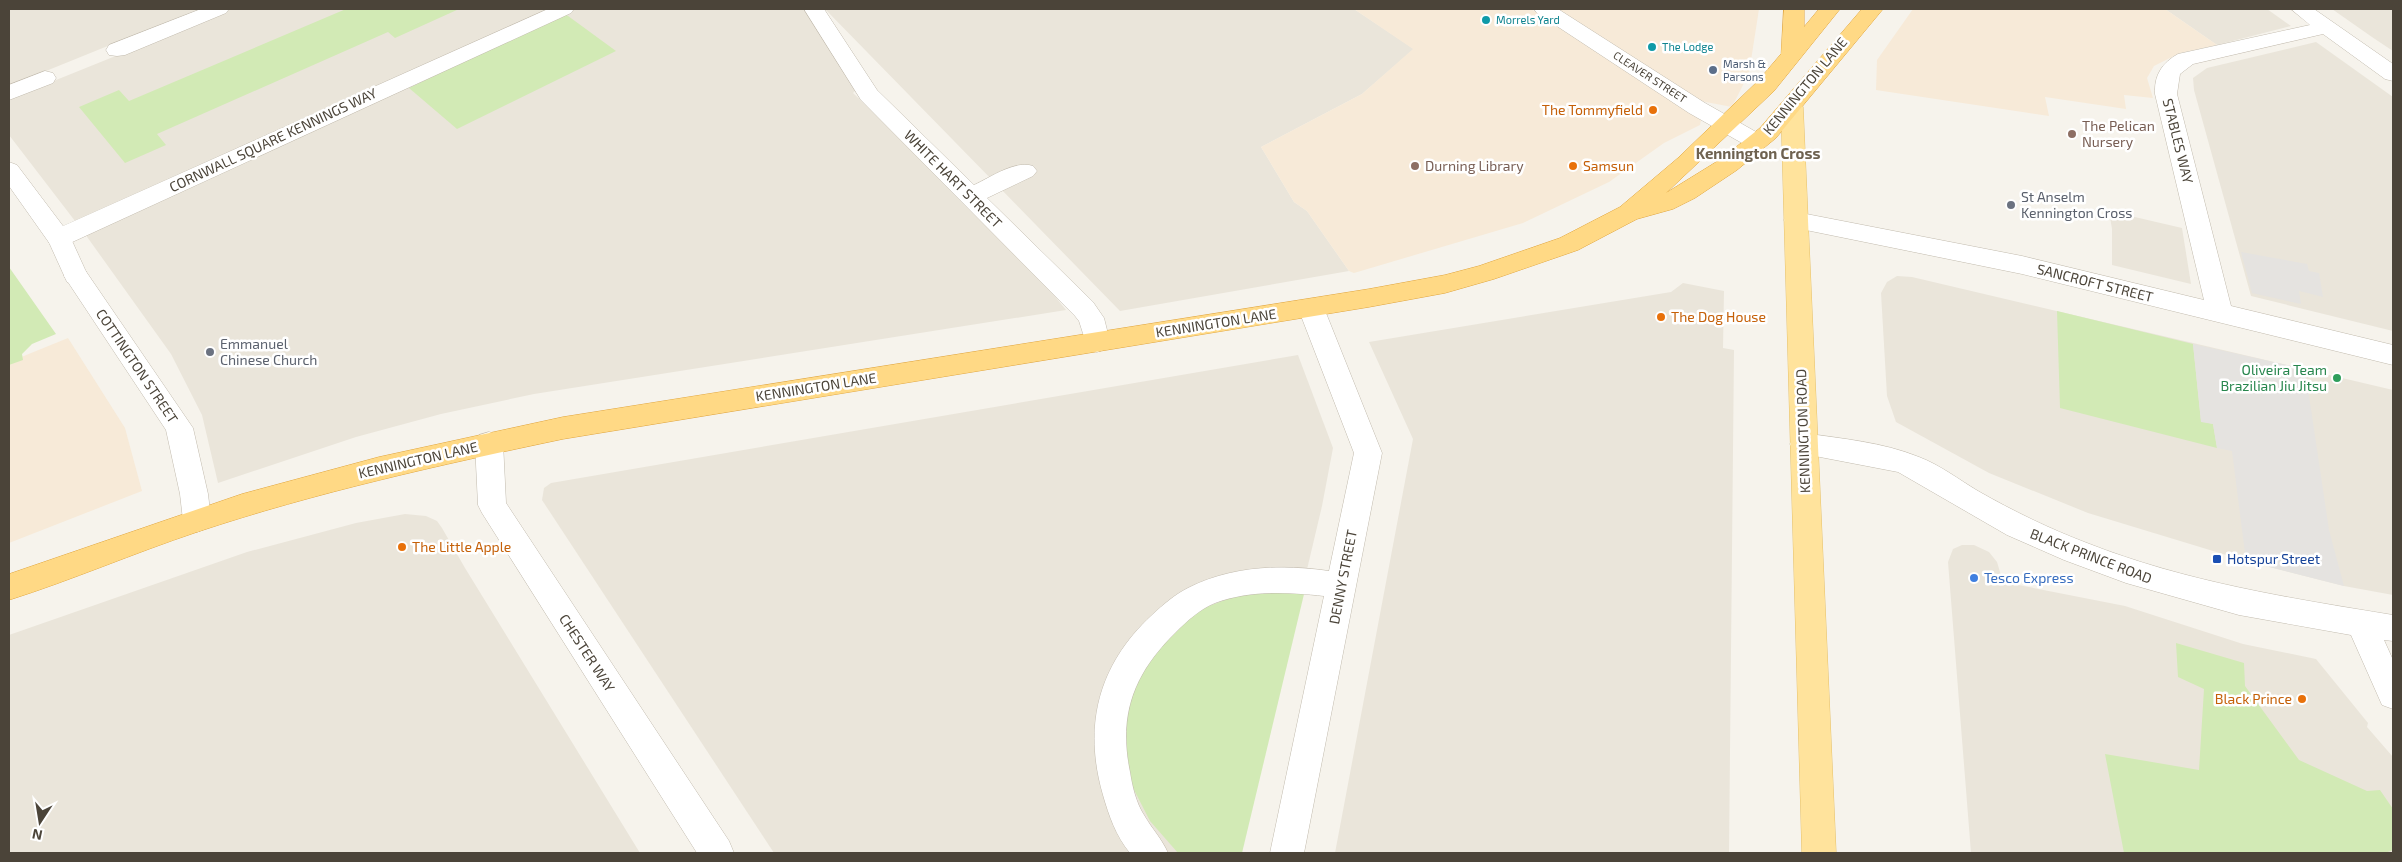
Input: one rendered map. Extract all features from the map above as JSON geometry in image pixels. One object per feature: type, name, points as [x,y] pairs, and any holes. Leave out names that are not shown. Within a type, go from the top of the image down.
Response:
[{"type":"highway","name":"KENNINGTON ROAD","points":[[1792,106],[1794,9]]},
{"type":"highway","name":"KENNINGTON LANE","points":[[1628,213],[1727,125],[1766,86],[1792,52],[1830,9]]},
{"type":"highway","name":"KENNINGTON LANE","points":[[9,588],[198,520],[344,478],[489,443],[563,428],[1311,308],[1445,284],[1485,274],[1569,244],[1628,213],[1672,200],[1700,183],[1757,142],[1792,106],[1850,33],[1873,9]]},
{"type":"main road","name":"KENNINGTON ROAD","points":[[1792,106],[1818,853]]},
{"type":"street","points":[[117,50],[219,9]]},
{"type":"street","name":"CORNWALL SQUARE KENNINGS WAY","points":[[59,238],[564,9]]},
{"type":"street","name":"WHITE HART STREET","points":[[814,9],[865,90],[1084,309],[1091,318],[1097,342]]},
{"type":"street","name":"CLEAVER STREET","points":[[1544,9],[1757,142]]},
{"type":"street","points":[[2301,9],[2393,74]]},
{"type":"street","name":"STABLES WAY","points":[[2220,314],[2166,94],[2166,76],[2172,68],[2186,59],[2327,27]]},
{"type":"street","points":[[9,93],[45,78]]},
{"type":"street","points":[[9,170],[59,238]]},
{"type":"street","points":[[971,196],[1025,171]]},
{"type":"street","name":"SANCROFT STREET","points":[[1796,220],[2022,265],[2393,355]]},
{"type":"street","name":"COTTINGTON STREET","points":[[59,238],[76,276],[104,320],[179,428],[198,520]]},
{"type":"street","name":"DENNY STREET","points":[[1287,853],[1368,453],[1311,308]]},
{"type":"street","name":"CHESTER WAY","points":[[489,443],[492,506],[717,853]]},
{"type":"street","name":"BLACK PRINCE ROAD","points":[[1804,444],[1879,457],[1921,470],[1974,503],[2029,532],[2090,558],[2161,583],[2227,600],[2314,617],[2393,628]]},
{"type":"street","points":[[1151,853],[1130,825],[1115,784],[1108,736],[1117,686],[1138,649],[1179,608],[1206,594],[1238,584],[1287,578],[1341,586]]},
{"type":"street","points":[[2361,624],[2393,694]]},
{"type":"shaded area","points":[[9,9],[199,9],[9,86]]},
{"type":"shaded area","points":[[232,9],[807,9],[858,88],[853,93],[949,183],[1033,269],[1066,310],[534,394],[441,414],[356,437],[218,483],[202,415],[171,354],[85,234],[9,135],[9,99]]},
{"type":"shaded area","points":[[825,9],[1354,9],[1414,49],[1362,94],[1261,147],[1294,202],[1307,211],[1349,271],[1120,311]]},
{"type":"shaded area","points":[[1354,9],[1531,9],[1702,115],[1700,125],[1664,143],[1609,182],[1523,223],[1354,273],[1349,271],[1307,211],[1294,202],[1261,147],[1362,94],[1413,49]]},
{"type":"shaded area","points":[[1551,9],[1759,9],[1749,73],[1732,107],[1690,99]]},
{"type":"shaded area","points":[[1913,9],[2165,9],[2217,45],[2180,53],[2154,66],[2147,78],[2153,98],[2124,95],[2126,109],[2045,97],[2049,116],[1876,90],[1877,60]]},
{"type":"shaded area","points":[[2165,9],[2267,9],[2291,26],[2217,45]]},
{"type":"shaded area","points":[[2332,9],[2393,9],[2393,51],[2372,37]]},
{"type":"shaded area","points":[[2316,42],[2393,97],[2393,331],[2251,296],[2194,90],[2193,78],[2207,68]]},
{"type":"shaded area","points":[[2109,211],[2182,228],[2191,284],[2112,265],[2112,229]]},
{"type":"shaded area","points":[[2241,252],[2307,264],[2309,271],[2319,273],[2323,297],[2299,291],[2301,304],[2252,293]]},
{"type":"shaded area","points":[[1897,276],[1912,277],[2393,390],[2393,595],[2344,586],[2246,561],[2088,513],[1989,473],[1896,422],[1887,396],[1881,293],[1887,282]]},
{"type":"shaded area","points":[[1683,283],[1724,291],[1723,348],[1734,350],[1729,853],[1335,853],[1413,439],[1369,342],[1671,292]]},
{"type":"shaded area","points":[[68,338],[125,428],[142,491],[9,543],[9,362]]},
{"type":"shaded area","points":[[2193,344],[2305,369],[2329,530],[2344,586],[2246,561],[2232,451],[2217,448],[2213,424],[2201,422]]},
{"type":"shaded area","points":[[1298,355],[1333,448],[1322,506],[1240,853],[774,853],[542,500],[544,488],[551,483]]},
{"type":"shaded area","points":[[405,514],[426,516],[437,521],[442,528],[640,853],[9,853],[9,635],[247,552],[356,523]]},
{"type":"shaded area","points":[[1962,545],[1974,545],[1989,552],[1997,562],[2003,582],[2125,606],[2243,644],[2316,659],[2368,723],[2367,727],[2393,757],[2393,853],[1971,853],[1948,562],[1953,549]]},
{"type":"green space","points":[[346,9],[459,9],[395,38],[388,32],[157,134],[166,145],[125,163],[79,107],[119,90],[129,101]]},
{"type":"green space","points":[[564,13],[616,51],[457,129],[409,88]]},
{"type":"green space","points":[[9,267],[56,334],[32,344],[22,354],[23,360],[9,365]]},
{"type":"green space","points":[[2057,311],[2193,344],[2201,421],[2213,424],[2217,448],[2060,408]]},
{"type":"green space","points":[[1305,590],[1242,853],[1178,853],[1150,821],[1131,784],[1122,733],[1138,672],[1189,617],[1204,608],[1243,593]]},
{"type":"green space","points":[[2176,643],[2244,663],[2245,686],[2299,760],[2367,791],[2380,790],[2393,809],[2393,850],[2385,853],[2124,853],[2105,754],[2199,770],[2204,689],[2178,677]]},
{"type":"place","name":"Morrels Yard","points":[[1486,20]]},
{"type":"place","name":"The Lodge","points":[[1652,47]]},
{"type":"place","name":"Marsh & Parsons","points":[[1713,70]]},
{"type":"place","name":"The Tommyfield","points":[[1653,110]]},
{"type":"place","name":"The Pelican Nursery","points":[[2072,134]]},
{"type":"place","name":"Durning Library","points":[[1415,166]]},
{"type":"place","name":"Samsun","points":[[1573,166]]},
{"type":"place","name":"St Anselm Kennington Cross","points":[[2011,205]]},
{"type":"place","name":"The Dog House","points":[[1661,317]]},
{"type":"place","name":"Emmanuel Chinese Church","points":[[210,352]]},
{"type":"place","name":"Oliveira Team Brazilian Jiu Jitsu","points":[[2337,378]]},
{"type":"place","name":"The Little Apple","points":[[402,547]]},
{"type":"place","name":"Hotspur Street","points":[[2217,559]]},
{"type":"place","name":"Tesco Express","points":[[1974,578]]},
{"type":"place","name":"Black Prince","points":[[2302,699]]},
{"type":"district","name":"Kennington Cross","points":[[1758,154]]}]
